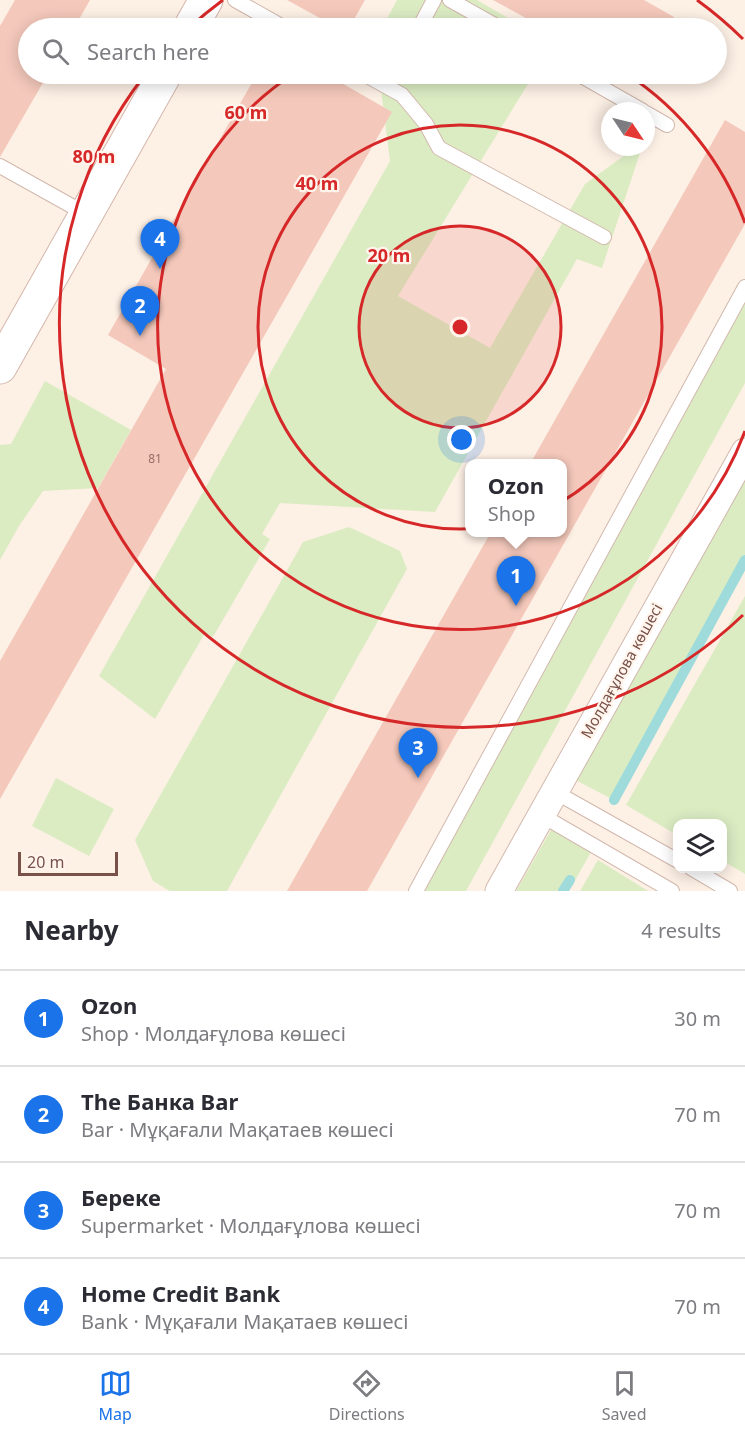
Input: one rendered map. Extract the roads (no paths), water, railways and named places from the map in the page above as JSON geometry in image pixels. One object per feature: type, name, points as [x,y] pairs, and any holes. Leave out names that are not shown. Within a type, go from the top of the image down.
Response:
[{"type":"main road","points":[[196,18],[206,0]]},
{"type":"main road","points":[[0,367],[159,84]]},
{"type":"street","name":"Молдағұлова көшесі","points":[[499,891],[745,452]]},
{"type":"lane","points":[[235,0],[267,18]]},
{"type":"lane","points":[[424,18],[434,0]]},
{"type":"lane","points":[[450,0],[482,18]]},
{"type":"lane","points":[[382,84],[402,95],[426,124],[439,147],[604,237]]},
{"type":"lane","points":[[596,84],[627,102]]},
{"type":"lane","points":[[655,118],[667,125]]},
{"type":"lane","points":[[0,166],[86,214]]},
{"type":"lane","points":[[417,891],[745,287]]},
{"type":"lane","points":[[548,803],[673,859]]},
{"type":"lane","points":[[548,803],[672,891]]},
{"type":"lane","points":[[699,873],[730,891]]},
{"type":"waterway","points":[[614,800],[745,560]]},
{"type":"waterway","points":[[563,891],[570,880]]},
{"type":"place","name":"Home Credit Bank","points":[[160,269]]},
{"type":"place","name":"The Банка Bar","points":[[140,336]]},
{"type":"place","name":"Ozon","points":[[516,606]]},
{"type":"place","name":"Береке","points":[[418,778]]}]
